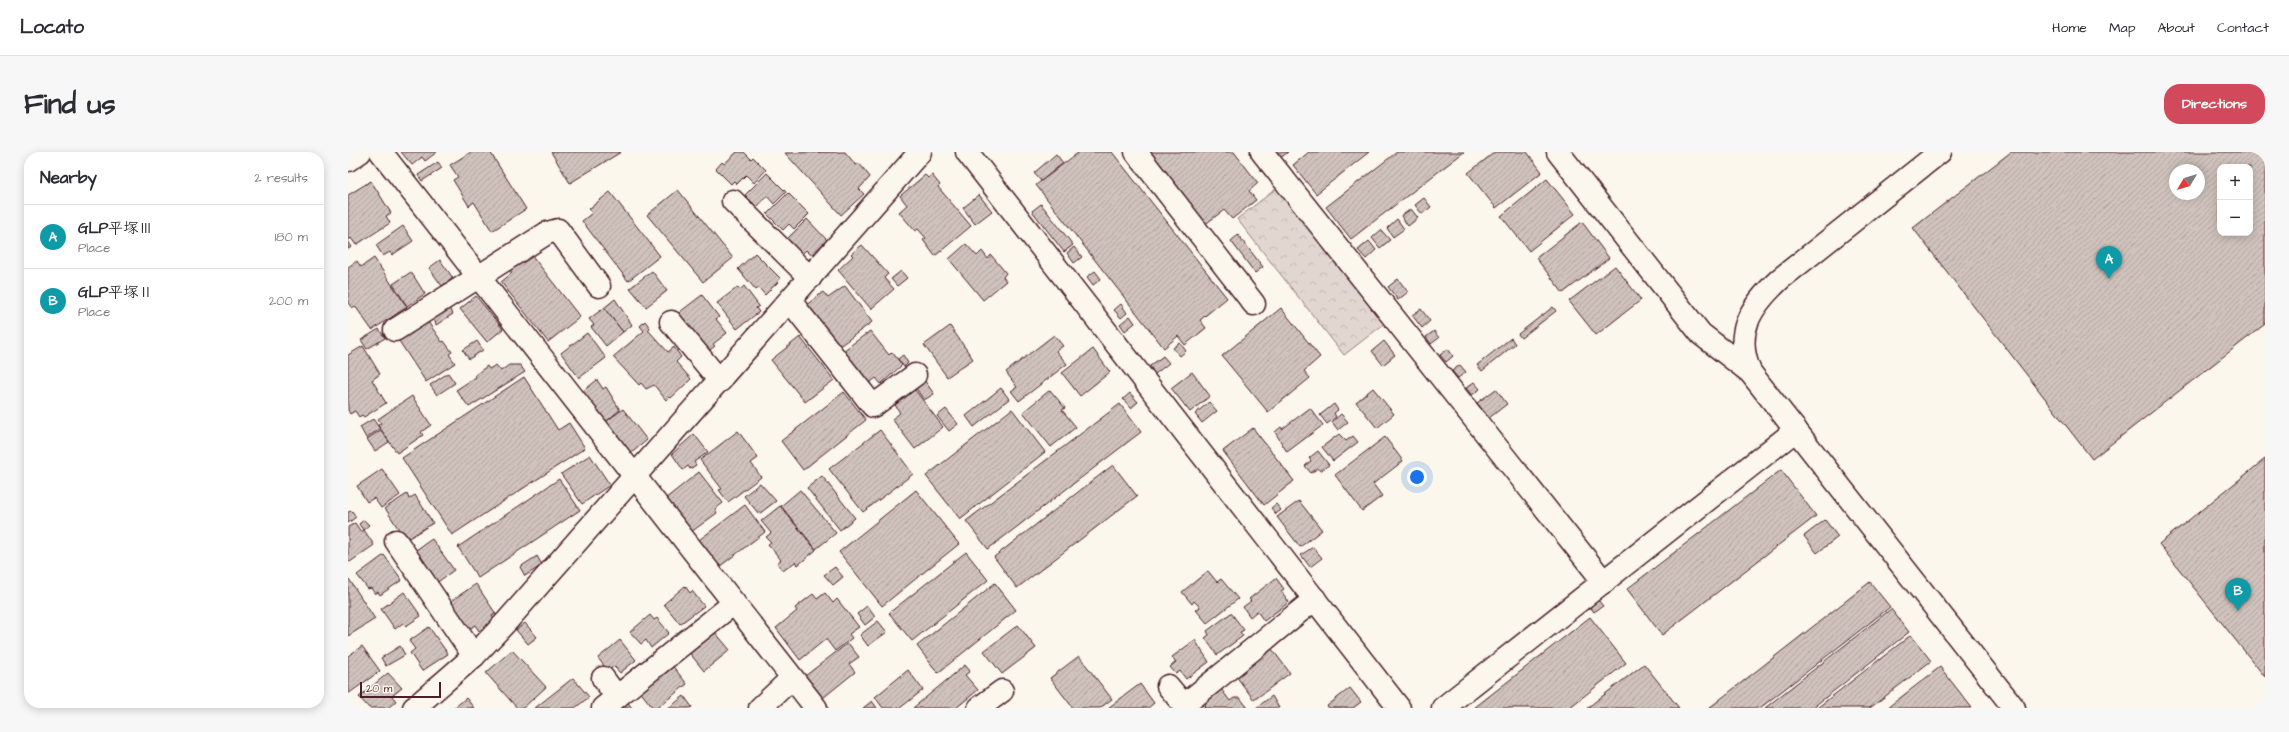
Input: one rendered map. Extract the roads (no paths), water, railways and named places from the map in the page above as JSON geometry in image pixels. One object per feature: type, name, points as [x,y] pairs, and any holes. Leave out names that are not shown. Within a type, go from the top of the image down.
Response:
[{"type":"street","points":[[348,160],[360,152]]},
{"type":"street","points":[[381,152],[816,708]]},
{"type":"street","points":[[414,708],[474,656],[636,477],[920,152]]},
{"type":"street","points":[[967,152],[1400,708]]},
{"type":"street","points":[[1136,152],[1254,304]]},
{"type":"street","points":[[1262,152],[1604,582]]},
{"type":"street","points":[[1558,152],[1701,334],[1750,372],[2014,708]]},
{"type":"street","points":[[1750,372],[1744,357],[1743,336],[1750,314],[1763,295],[1780,279],[1940,152]]},
{"type":"street","points":[[733,201],[810,278]]},
{"type":"street","points":[[395,330],[547,233],[558,230],[599,286]]},
{"type":"street","points":[[790,301],[873,406],[915,375]]},
{"type":"street","points":[[671,322],[720,381]]},
{"type":"street","points":[[1443,708],[1796,430]]},
{"type":"street","points":[[396,541],[474,656]]},
{"type":"street","points":[[1168,686],[1185,707],[1315,599]]},
{"type":"street","points":[[603,678],[610,702],[734,603]]},
{"type":"street","points":[[760,708],[792,678]]},
{"type":"street","points":[[981,707],[1002,691]]},
{"type":"place","name":"GLP平塚Ⅲ","points":[[2109,279]]},
{"type":"place","name":"GLP平塚Ⅱ","points":[[2238,611]]}]
